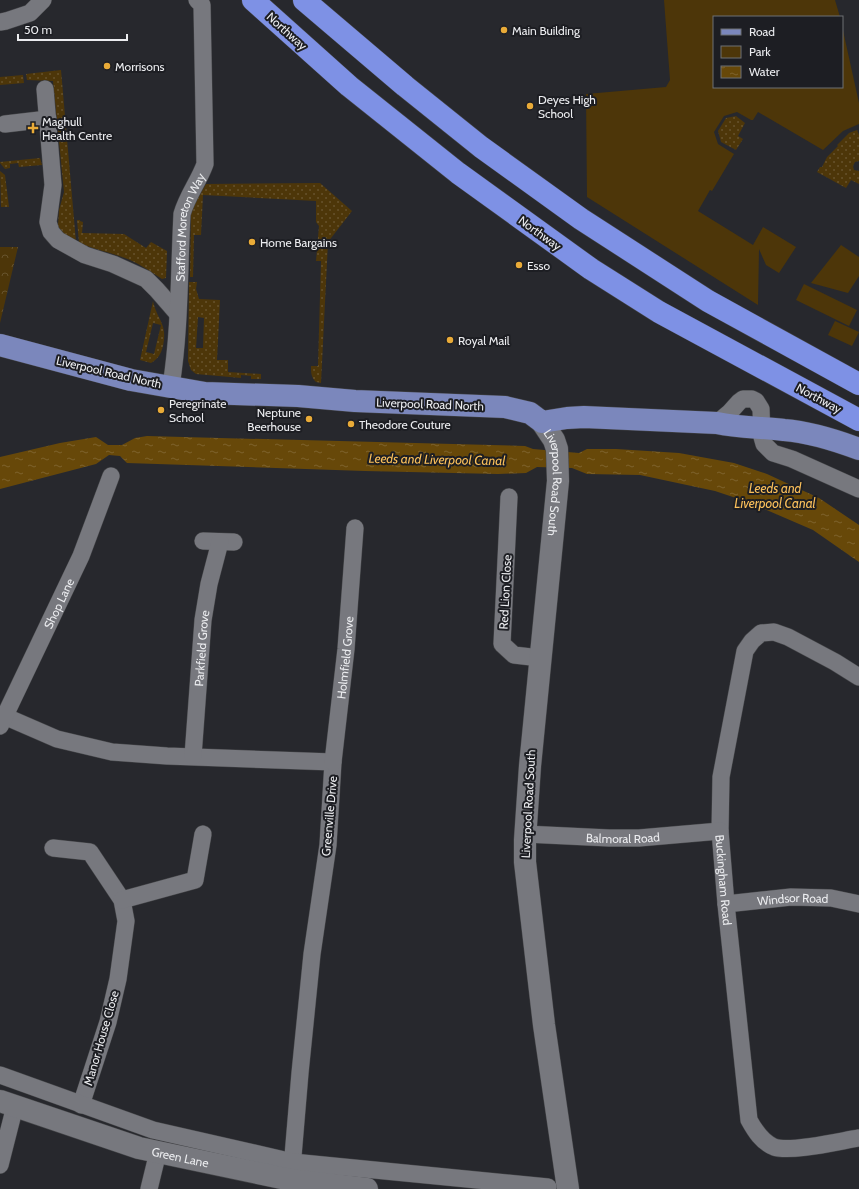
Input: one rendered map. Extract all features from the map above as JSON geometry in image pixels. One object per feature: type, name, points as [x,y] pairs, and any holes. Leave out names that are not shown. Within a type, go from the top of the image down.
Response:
[{"type":"highway","name":"Northway","points":[[253,0],[349,86],[458,174],[591,269],[659,312],[859,420]]},
{"type":"highway","points":[[304,0],[405,86],[481,147],[581,219],[708,301],[859,384]]},
{"type":"main road","name":"Liverpool Road North","points":[[0,345],[131,380],[210,393],[505,407],[530,413],[542,422]]},
{"type":"main road","points":[[542,422],[584,417],[717,423],[730,426],[784,430],[810,434],[859,449]]},
{"type":"main road","name":"Liverpool Road South","points":[[542,422],[554,440],[557,449],[558,481],[530,766],[525,834],[525,862],[544,1024],[558,1188]]},
{"type":"main road","name":"Green Lane","points":[[7,1104],[139,1148],[292,1171],[367,1189]]},
{"type":"street","points":[[0,22],[30,13],[43,0]]},
{"type":"street","name":"Stafford Moreton Way","points":[[171,386],[175,358],[182,214],[184,205],[202,173],[205,164],[202,5],[197,0]]},
{"type":"street","points":[[45,89],[53,185],[48,222],[51,232],[58,240],[85,254],[113,264],[146,279],[177,313]]},
{"type":"street","points":[[5,124],[48,119]]},
{"type":"street","points":[[717,423],[743,399],[752,399],[756,401],[761,409],[764,444],[773,453],[792,459],[859,489]]},
{"type":"street","name":"Shop Lane","points":[[2,722],[81,556],[111,476]]},
{"type":"street","name":"Red Lion Close","points":[[510,498],[502,644],[514,655],[540,658]]},
{"type":"street","name":"Holmfield Grove","points":[[334,762],[346,649],[348,554],[356,528]]},
{"type":"street","name":"Parkfield Grove","points":[[193,756],[203,620],[209,584],[227,542],[202,541]]},
{"type":"street","name":"Buckingham Road","points":[[859,677],[794,640],[774,632],[761,633],[752,641],[745,651],[720,777],[720,831],[726,904],[750,1120],[756,1132],[765,1141],[774,1147],[788,1150],[859,1138]]},
{"type":"street","name":"Greenville Drive","points":[[2,722],[58,739],[120,753],[334,762],[328,845],[312,954],[292,1171]]},
{"type":"street","name":"Balmoral Road","points":[[525,834],[640,838],[720,831]]},
{"type":"street","points":[[122,900],[195,880],[203,834]]},
{"type":"street","name":"Manor House Close","points":[[53,848],[90,852],[122,900],[126,921],[118,979],[108,1022],[81,1105]]},
{"type":"street","name":"Windsor Road","points":[[726,904],[791,897],[831,898],[859,904]]},
{"type":"street","points":[[0,1075],[153,1130],[292,1171],[558,1188]]},
{"type":"street","points":[[0,1165],[7,1104]]},
{"type":"street","points":[[149,1189],[158,1152]]},
{"type":"green space","points":[[664,0],[835,0],[840,16],[713,16],[713,88],[843,88],[843,31],[859,103],[859,124],[843,131],[823,150],[758,112],[753,120],[737,112],[724,116],[714,132],[718,144],[734,154],[698,211],[753,245],[763,227],[796,247],[779,273],[766,265],[759,249],[758,305],[587,197],[586,94],[666,87],[670,80]]},
{"type":"green space","points":[[61,70],[76,242],[61,232],[58,226],[59,210],[64,192],[53,81],[27,80],[26,74]]},
{"type":"green space","points":[[23,75],[24,83],[0,85],[0,77]]},
{"type":"green space","points":[[736,116],[745,123],[738,136],[743,139],[736,150],[721,142],[718,131],[726,118]]},
{"type":"green space","points":[[857,130],[859,135],[859,161],[855,162],[853,166],[854,170],[859,171],[859,184],[851,180],[846,188],[817,172],[820,167],[822,167],[827,157],[838,146],[837,145],[849,133]]},
{"type":"green space","points":[[40,158],[42,165],[19,167],[18,163],[10,164],[10,168],[5,169],[0,163],[0,162]]},
{"type":"green space","points":[[0,171],[5,175],[9,207],[1,207]]},
{"type":"green space","points":[[320,183],[352,211],[328,242],[321,383],[316,382],[313,378],[311,368],[311,366],[318,366],[321,261],[316,261],[319,226],[316,222],[316,201],[203,195],[201,235],[194,235],[193,277],[190,277],[191,213],[206,184]]},
{"type":"green space","points":[[77,220],[83,222],[82,233],[124,234],[146,248],[151,242],[167,251],[166,278],[162,279],[130,260],[79,243]]},
{"type":"green space","points":[[841,245],[859,257],[859,276],[848,293],[811,283]]},
{"type":"green space","points":[[0,247],[18,247],[0,323]]},
{"type":"green space","points":[[189,282],[197,282],[196,289],[199,299],[220,300],[217,360],[228,360],[228,372],[261,374],[261,379],[251,379],[251,376],[241,375],[241,378],[196,374],[191,370],[188,361]],"holes":[[[198,317],[204,318],[203,348],[196,348]]]},
{"type":"green space","points":[[804,284],[857,310],[849,326],[796,300]]},
{"type":"green space","points":[[153,301],[163,327],[163,346],[156,360],[151,363],[140,360]],"holes":[[[153,323],[161,325],[154,354],[146,352]]]},
{"type":"green space","points":[[835,321],[859,332],[852,346],[828,335]]},
{"type":"water","name":"Leeds and Liverpool Canal","points":[[147,436],[525,446],[533,449],[579,453],[587,449],[616,449],[679,453],[734,463],[767,474],[819,498],[859,525],[859,562],[813,530],[748,502],[715,491],[640,475],[587,474],[572,468],[537,467],[526,473],[498,474],[365,471],[127,463],[120,456],[109,455],[96,464],[0,489],[0,457],[60,443],[96,437],[108,445],[122,445],[135,438]]},
{"type":"place","name":"Main Building","points":[[504,30]]},
{"type":"place","name":"Morrisons","points":[[107,66]]},
{"type":"place","name":"Deyes High School","points":[[530,106]]},
{"type":"place","name":"Maghull Health Centre","points":[[33,128]]},
{"type":"place","name":"Home Bargains","points":[[252,242]]},
{"type":"place","name":"Esso","points":[[519,265]]},
{"type":"place","name":"Royal Mail","points":[[450,340]]},
{"type":"place","name":"Peregrinate School","points":[[161,410]]},
{"type":"place","name":"Neptune Beerhouse","points":[[309,419]]},
{"type":"place","name":"Theodore Couture","points":[[351,424]]}]
